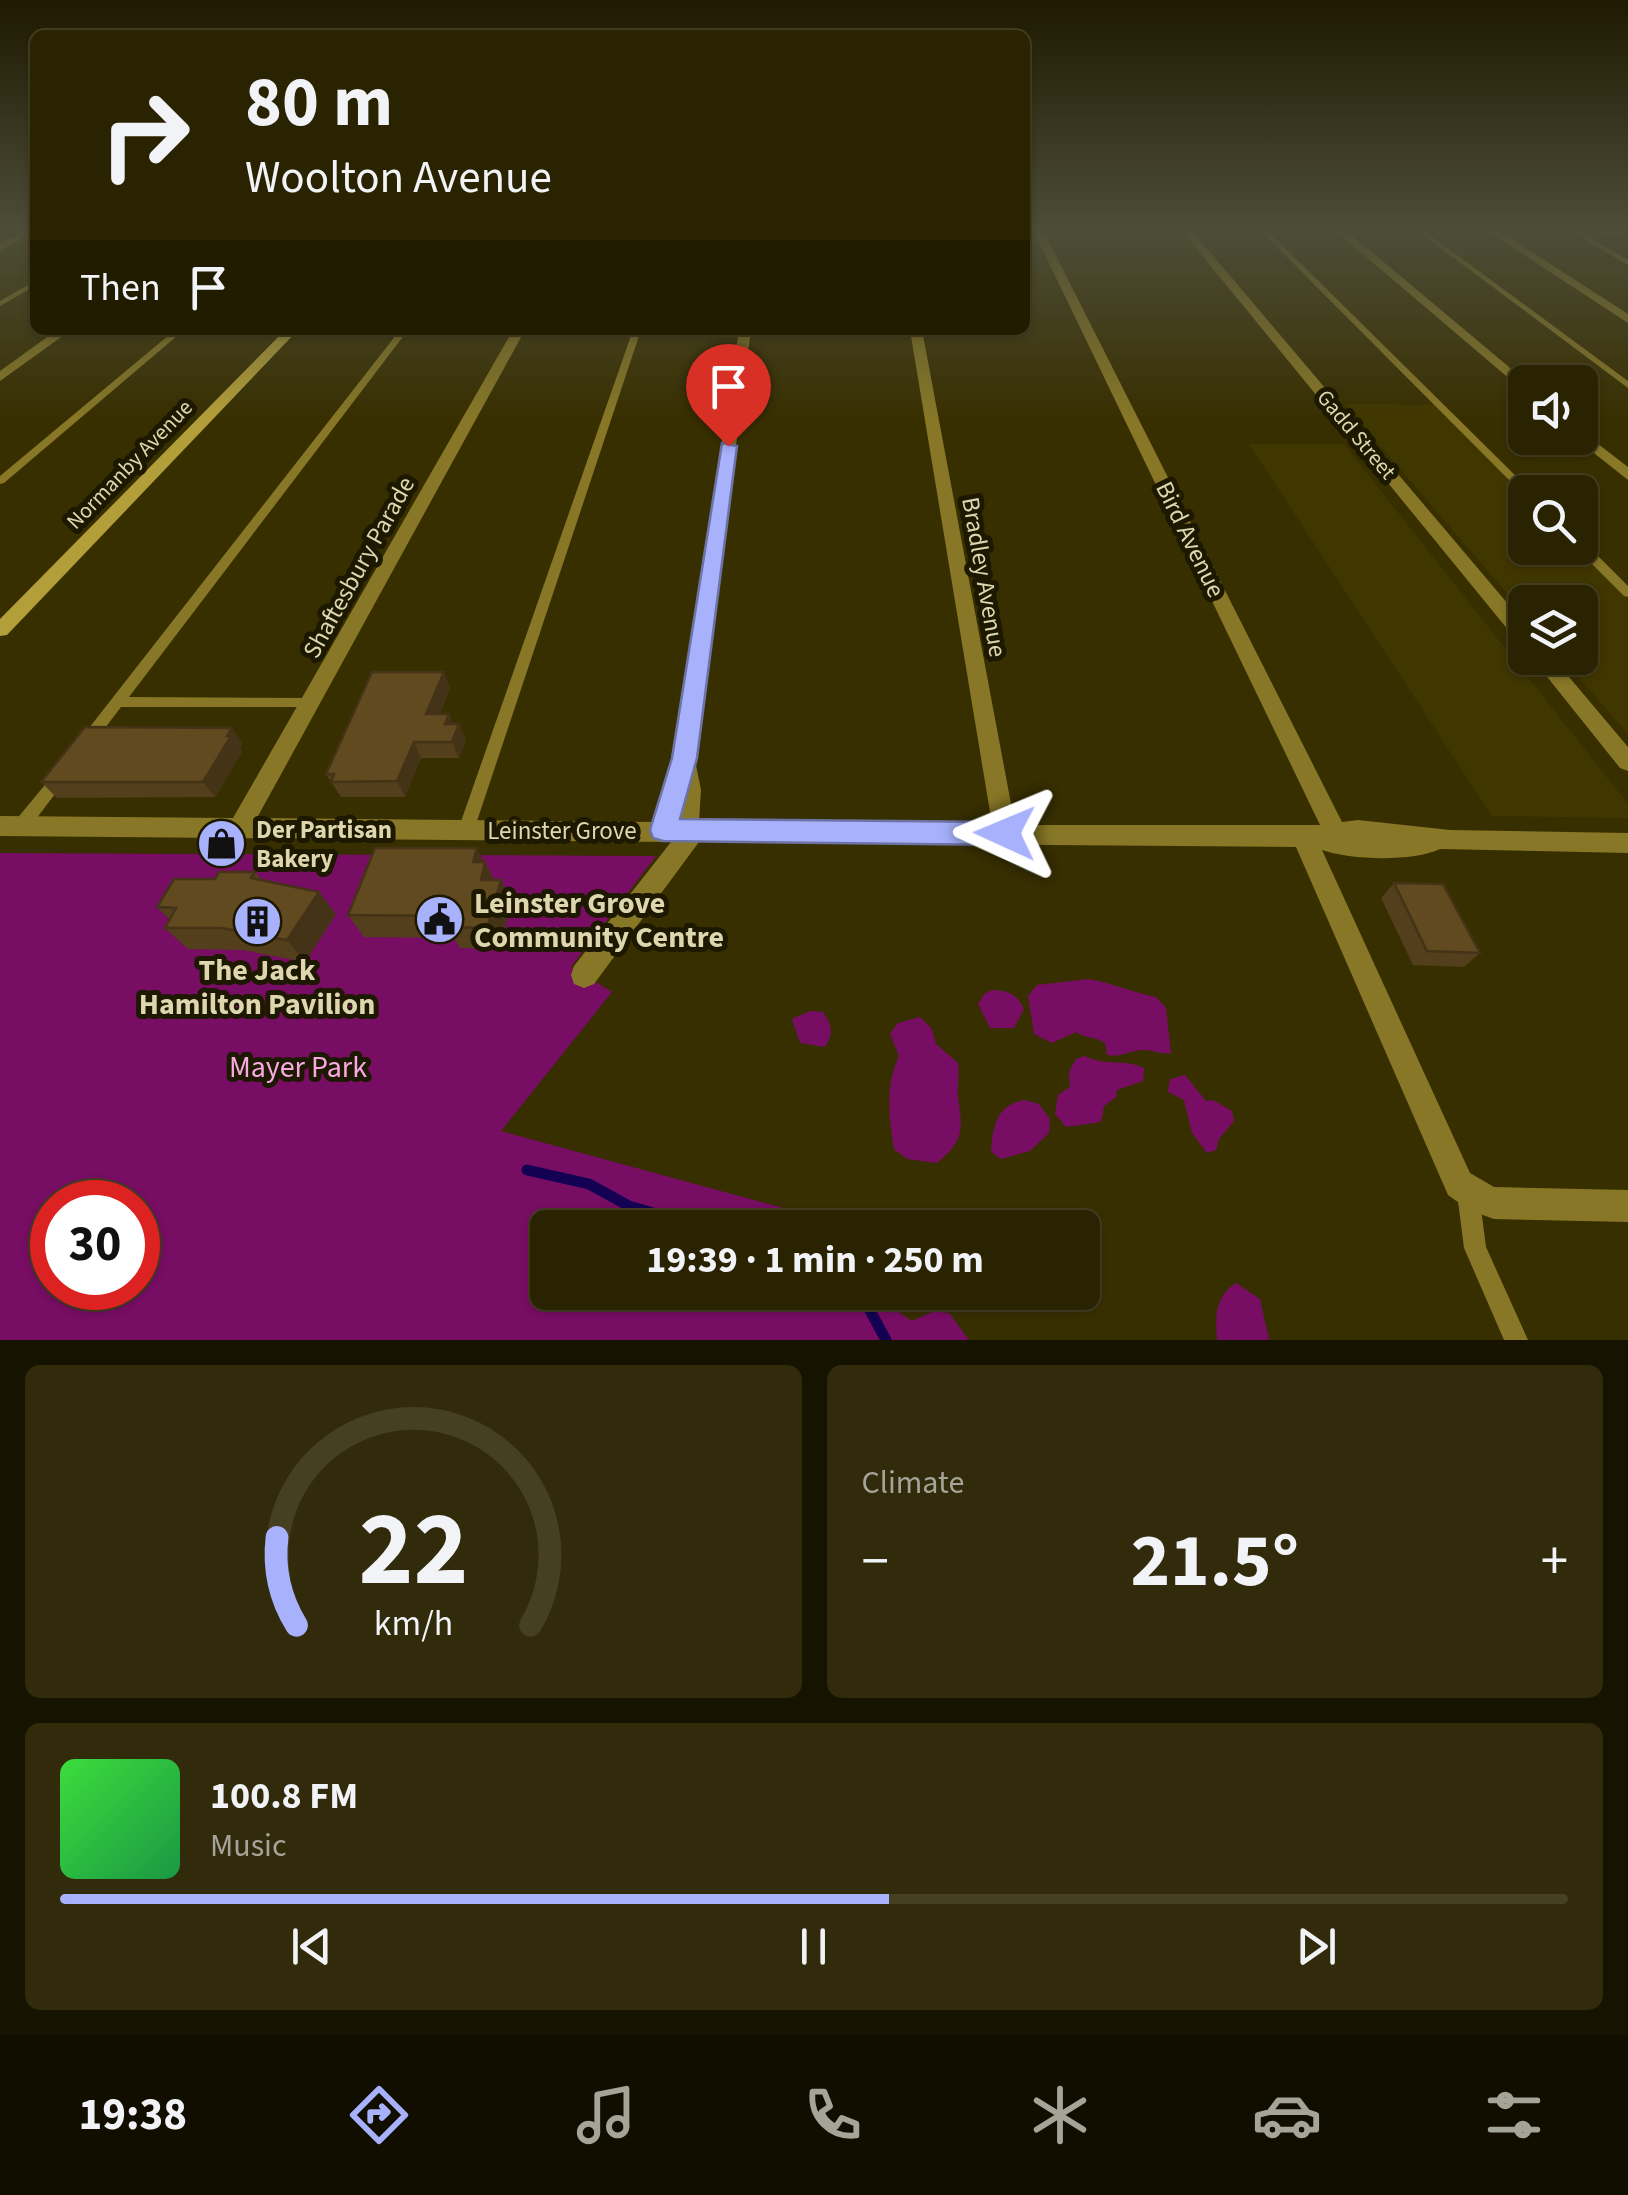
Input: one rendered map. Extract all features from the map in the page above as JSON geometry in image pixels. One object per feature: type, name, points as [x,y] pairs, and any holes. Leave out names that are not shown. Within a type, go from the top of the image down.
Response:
[{"type":"main road","name":"Normanby Avenue","points":[[0,630],[287,335]]},
{"type":"street","name":"Bird Avenue","points":[[1070,295],[1339,839]]},
{"type":"street","name":"Gadd Street","points":[[1240,295],[1508,618]]},
{"type":"street","points":[[1415,295],[1508,374]]},
{"type":"street","points":[[1590,295],[1628,319]]},
{"type":"street","points":[[0,377],[58,335]]},
{"type":"street","name":"Shaftesbury Parade","points":[[240,828],[516,335]]},
{"type":"street","points":[[584,975],[681,830],[690,790],[685,758],[744,335]]},
{"type":"street","name":"Bradley Avenue","points":[[917,335],[1005,833]]},
{"type":"street","points":[[1598,449],[1628,475]]},
{"type":"street","points":[[1556,675],[1628,762]]},
{"type":"street","name":"Leinster Grove","points":[[11,826],[1005,833],[1339,839],[1404,847],[1450,840],[1628,843]]},
{"type":"street","points":[[1304,838],[1452,1175],[1468,1192],[1494,1203],[1628,1206]]},
{"type":"lane","points":[[1329,295],[1510,475]]},
{"type":"lane","points":[[1506,295],[1628,385]]},
{"type":"lane","points":[[0,482],[174,335]]},
{"type":"lane","points":[[11,826],[118,702],[400,335]]},
{"type":"lane","points":[[466,830],[635,335]]},
{"type":"lane","points":[[1598,563],[1628,593]]},
{"type":"lane","points":[[118,702],[311,703]]},
{"type":"lane","points":[[1468,1192],[1476,1248],[1516,1340]]},
{"type":"shaded area","points":[[1344,404],[1435,405],[1508,478],[1508,565],[1594,565],[1628,599],[1628,734],[1577,675],[1598,675],[1598,585],[1508,585],[1508,594]]},
{"type":"shaded area","points":[[1249,444],[1344,444],[1508,652],[1508,675],[1526,675],[1628,804],[1628,818],[1492,816]]},
{"type":"green space","name":"Mayer Park","points":[[0,853],[656,856],[571,967],[612,992],[501,1131],[790,1210],[530,1210],[530,1310],[899,1310],[912,1321],[934,1311],[949,1313],[969,1340],[0,1340]]},
{"type":"green space","points":[[1088,979],[1156,997],[1166,1008],[1171,1053],[1144,1050],[1107,1055],[1105,1043],[1076,1032],[1052,1043],[1034,1034],[1028,996],[1037,985]]},
{"type":"green space","points":[[992,990],[1011,994],[1024,1009],[1014,1028],[990,1028],[978,1004]]},
{"type":"green space","points":[[810,1011],[823,1012],[828,1021],[831,1033],[825,1047],[800,1043],[792,1019]]},
{"type":"green space","points":[[920,1017],[932,1029],[936,1044],[959,1067],[960,1133],[937,1163],[907,1159],[894,1149],[891,1125],[890,1090],[899,1056],[890,1034],[898,1023]]},
{"type":"green space","points":[[1085,1056],[1144,1068],[1143,1081],[1117,1090],[1116,1097],[1104,1106],[1101,1122],[1066,1127],[1055,1114],[1058,1095],[1070,1087],[1069,1072],[1076,1059]]},
{"type":"green space","points":[[1185,1075],[1206,1101],[1213,1100],[1232,1111],[1234,1121],[1219,1139],[1216,1150],[1207,1153],[1192,1133],[1184,1100],[1168,1092],[1170,1079]]},
{"type":"green space","points":[[1024,1100],[1039,1104],[1050,1119],[1049,1133],[1030,1151],[1001,1159],[991,1152],[995,1125],[1007,1107]]},
{"type":"green space","points":[[1236,1283],[1260,1299],[1269,1340],[1217,1340],[1218,1308],[1224,1294]]},
{"type":"building","points":[[372,672],[444,672],[426,714],[449,714],[445,724],[459,724],[452,742],[414,742],[397,781],[331,782],[334,774],[326,774]]},
{"type":"building","points":[[85,727],[232,728],[203,782],[41,782]]},
{"type":"building","points":[[375,848],[477,848],[473,862],[485,862],[481,880],[501,880],[487,928],[447,927],[451,916],[348,915]]},
{"type":"building","points":[[219,872],[255,872],[251,878],[319,892],[287,940],[222,928],[165,928],[176,908],[157,907],[174,879],[215,879]]},
{"type":"building","points":[[1394,883],[1443,884],[1480,953],[1427,951]]},
{"type":"waterway","points":[[527,1170],[589,1184],[643,1210]]},
{"type":"waterway","points":[[870,1310],[886,1340]]},
{"type":"place","name":"Der Partisan Bakery","points":[[221,843]]},
{"type":"place","name":"Leinster Grove Community Centre","points":[[439,920]]},
{"type":"place","name":"The Jack Hamilton Pavilion","points":[[257,921]]},
{"type":"route","points":[[728,446],[685,758],[663,830],[1005,833]]}]
